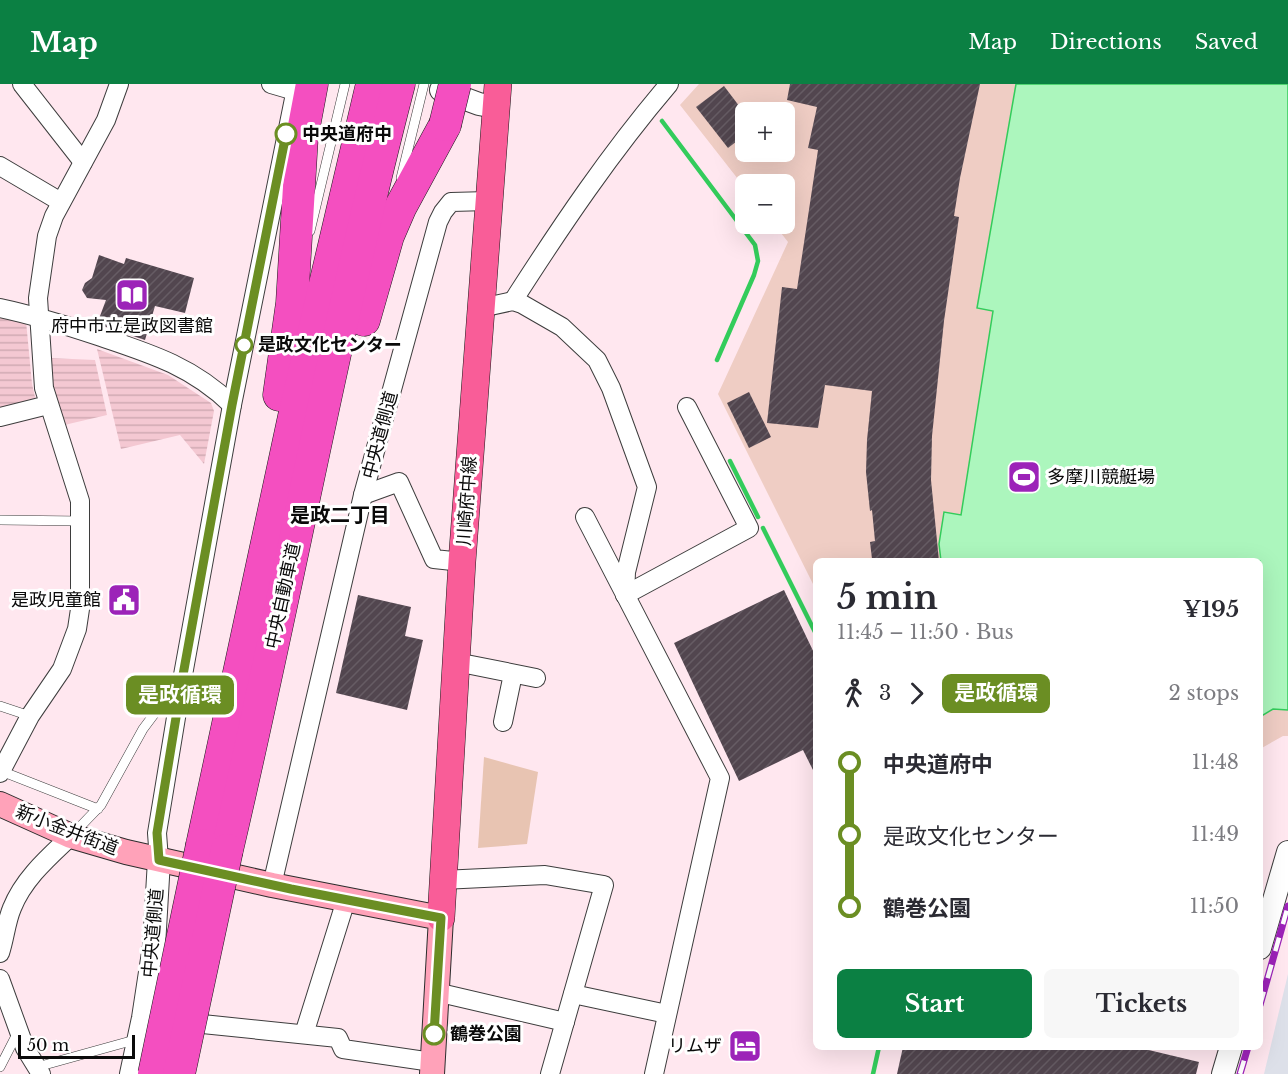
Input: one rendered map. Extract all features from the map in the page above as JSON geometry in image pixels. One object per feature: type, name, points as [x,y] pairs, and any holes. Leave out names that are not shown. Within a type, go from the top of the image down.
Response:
[{"type":"highway","name":"中央自動車道","points":[[227,793],[295,412],[372,84]]},
{"type":"highway","name":"中央自動車道","points":[[154,1074],[309,472],[399,84]]},
{"type":"highway","points":[[227,793],[265,473],[285,360],[292,303],[302,137],[301,86]]},
{"type":"highway","points":[[227,793],[388,236],[401,206],[445,125],[447,87]]},
{"type":"highway","name":"中央自動車道","points":[[179,1074],[214,848]]},
{"type":"main road","name":"川崎府中線","points":[[441,918],[462,562],[497,96]]},
{"type":"main road","name":"新小金井街道","points":[[0,804],[71,836],[159,860],[441,918]]},
{"type":"main road","points":[[432,1068],[441,918]]},
{"type":"street","points":[[22,84],[83,162]]},
{"type":"street","points":[[0,772],[30,716],[62,669],[77,628],[80,609],[82,521],[80,501],[76,483],[48,405],[43,373],[38,298],[47,236],[62,202],[106,120],[119,84]]},
{"type":"street","points":[[271,84],[301,86]]},
{"type":"street","points":[[513,301],[549,243],[602,168],[669,84]]},
{"type":"street","name":"中央道側道","points":[[131,1074],[154,946],[159,860],[157,833],[183,675],[232,405],[301,86]]},
{"type":"street","points":[[447,87],[479,104],[497,96]]},
{"type":"street","points":[[0,165],[62,202]]},
{"type":"street","name":"中央道側道","points":[[272,885],[363,495],[438,222],[452,202],[488,201]]},
{"type":"street","points":[[481,308],[513,301],[562,327],[597,360],[611,388],[647,487],[626,572],[624,595]]},
{"type":"street","points":[[0,308],[38,316],[161,357],[217,391],[232,405]]},
{"type":"street","points":[[0,417],[48,405]]},
{"type":"street","points":[[624,595],[749,528],[687,407]]},
{"type":"street","points":[[363,495],[399,482],[434,559],[462,562]]},
{"type":"street","points":[[585,517],[720,778],[654,1074]]},
{"type":"street","points":[[456,662],[536,678]]},
{"type":"street","points":[[503,722],[513,674]]},
{"type":"street","points":[[0,953],[6,925],[19,893],[37,870],[71,836]]},
{"type":"street","points":[[1263,938],[1288,852]]},
{"type":"street","points":[[442,880],[545,875],[604,885],[550,1074]]},
{"type":"street","points":[[304,1034],[346,900]]},
{"type":"street","points":[[1,984],[18,1032],[39,1071]]},
{"type":"street","points":[[436,992],[565,1022]]},
{"type":"street","points":[[573,994],[667,1014]]},
{"type":"street","points":[[141,1028],[304,1034],[338,1038],[343,1049],[432,1068]]},
{"type":"street","points":[[1223,1074],[1230,1050]]},
{"type":"lane","points":[[308,242],[345,84]]},
{"type":"lane","points":[[388,236],[447,87]]},
{"type":"lane","points":[[292,303],[305,252]]},
{"type":"lane","points":[[0,520],[82,521]]},
{"type":"lane","points":[[71,836],[98,809],[143,729],[183,675]]},
{"type":"lane","points":[[0,706],[30,716]]},
{"type":"lane","points":[[0,772],[98,809]]},
{"type":"lane","points":[[39,1071],[141,1028]]},
{"type":"lane","points":[[0,1067],[18,1032]]},
{"type":"shaded area","name":"多摩川競艇場","points":[[699,84],[1288,84],[1288,736],[1283,736],[1263,747],[1263,558],[813,558],[813,584],[718,394],[788,242],[782,234],[795,234],[795,174],[735,175],[680,105]]},
{"type":"shaded area","points":[[1016,84],[1288,84],[1288,710],[1273,709],[1263,715],[1263,558],[941,558],[939,544],[944,512],[961,515],[993,311],[977,308]]},
{"type":"shaded area","points":[[0,315],[26,321],[32,384],[36,401],[0,410]]},
{"type":"shaded area","points":[[97,349],[168,375],[211,403],[214,411],[204,464],[180,435],[121,449]]},
{"type":"shaded area","points":[[49,358],[95,360],[107,415],[60,426],[53,410]]},
{"type":"shaded area","points":[[484,757],[538,772],[527,844],[478,848]]},
{"type":"shaded area","points":[[1288,974],[1288,1074],[1264,1074]]},
{"type":"building","points":[[790,84],[980,84],[954,216],[959,217],[944,321],[932,436],[931,480],[939,558],[872,558],[870,542],[875,541],[866,472],[872,391],[825,385],[818,428],[767,423],[782,287],[797,289],[818,150],[808,148],[817,107],[787,100]]},
{"type":"building","points":[[724,86],[736,102],[735,143],[728,148],[696,107]]},
{"type":"building","points":[[99,255],[124,264],[126,258],[194,278],[185,313],[155,306],[145,340],[97,324],[106,300],[87,298],[82,290],[85,283],[92,278]]},
{"type":"building","points":[[749,392],[771,437],[749,448],[727,403]]},
{"type":"building","points":[[784,590],[813,651],[813,770],[803,750],[739,781],[674,643]]},
{"type":"building","points":[[358,595],[411,607],[405,636],[423,640],[407,710],[336,693]]},
{"type":"building","points":[[902,1050],[1149,1050],[1199,1062],[1196,1074],[897,1074]]},
{"type":"waterway","points":[[662,121],[755,245],[758,261],[754,275],[717,360]]},
{"type":"waterway","points":[[730,461],[758,517]]},
{"type":"waterway","points":[[763,528],[813,628]]},
{"type":"waterway","points":[[873,1074],[878,1050]]},
{"type":"railway","points":[[1263,994],[1288,906]]},
{"type":"railway","points":[[1240,1074],[1247,1050]]},
{"type":"bus line","name":"是政循環","points":[[286,134],[232,405],[183,675],[157,833],[159,860],[291,889],[441,918],[434,1034]]},
{"type":"place","name":"中央道府中","points":[[286,134]]},
{"type":"place","name":"府中市立是政図書館","points":[[132,295]]},
{"type":"place","name":"是政文化センター","points":[[244,345]]},
{"type":"place","name":"多摩川競艇場","points":[[1024,477]]},
{"type":"place","name":"是政児童館","points":[[124,600]]},
{"type":"place","name":"鶴巻公園","points":[[434,1034]]},
{"type":"place","name":"リムザ","points":[[745,1046]]},
{"type":"district","name":"是政二丁目","points":[[340,515]]}]
